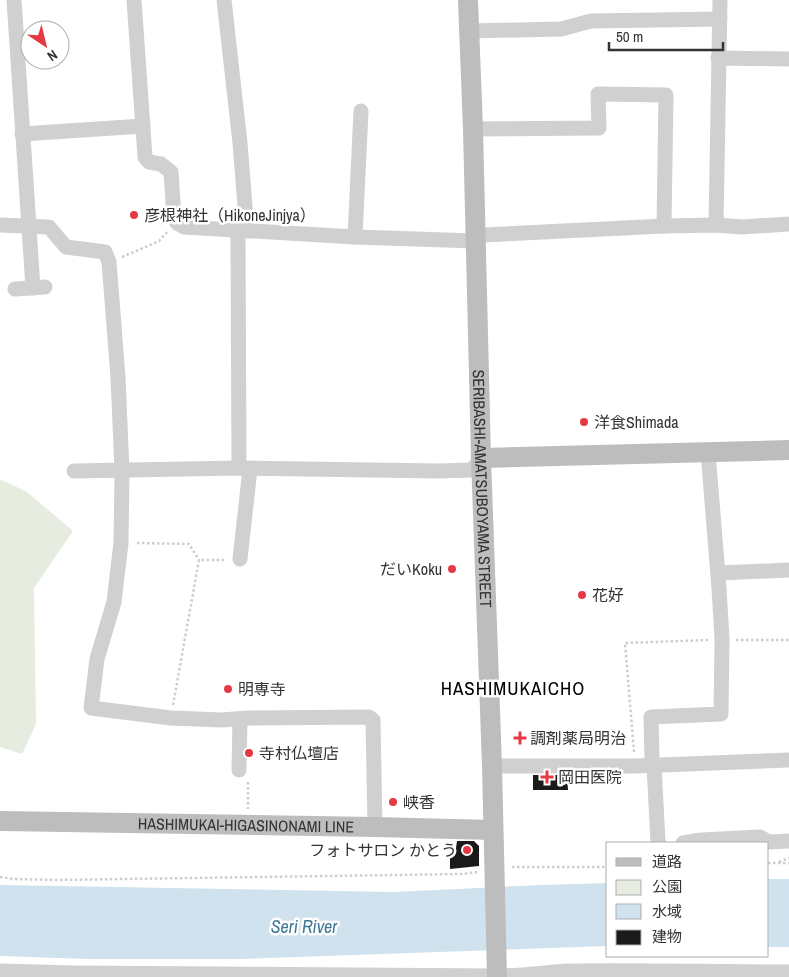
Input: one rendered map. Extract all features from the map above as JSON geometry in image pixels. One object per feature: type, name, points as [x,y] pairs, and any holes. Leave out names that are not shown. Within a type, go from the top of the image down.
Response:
[{"type":"main road","name":"SERIBASHI-AMATSUBOYAMA STREET","points":[[468,0],[493,830],[497,871],[497,972]]},
{"type":"main road","points":[[481,458],[789,450]]},
{"type":"main road","name":"HASHIMUKAI-HIGASINONAMI LINE","points":[[0,820],[493,830]]},
{"type":"street","points":[[14,0],[29,227],[39,288],[15,289]]},
{"type":"street","points":[[134,0],[146,158],[149,162],[161,164],[171,172],[174,217],[177,223],[184,227],[355,237],[476,241],[484,235],[664,226],[716,225],[742,227],[789,224]]},
{"type":"street","points":[[224,0],[240,143],[245,469],[240,560]]},
{"type":"street","points":[[716,225],[720,0]]},
{"type":"street","points":[[469,31],[561,29],[591,21],[720,19]]},
{"type":"street","points":[[718,58],[789,58]]},
{"type":"street","points":[[473,129],[599,128],[598,94],[666,95],[664,226]]},
{"type":"street","points":[[355,237],[361,111]]},
{"type":"street","points":[[22,134],[143,126]]},
{"type":"street","points":[[0,225],[48,227],[66,247],[104,252],[109,262],[118,377],[122,471],[121,543],[114,602],[98,659],[91,708],[171,718],[222,720],[369,717],[373,720],[375,827]]},
{"type":"street","points":[[658,842],[651,717],[721,714],[722,639],[720,588],[708,452]]},
{"type":"street","points":[[74,471],[245,469],[472,470],[481,458]]},
{"type":"street","points":[[718,573],[789,570]]},
{"type":"street","points":[[239,770],[240,719]]},
{"type":"street","points":[[492,766],[635,766],[789,760]]},
{"type":"street","points":[[689,842],[760,837],[769,842],[789,841]]},
{"type":"street","points":[[0,971],[83,974],[656,970],[746,973],[789,972]]},
{"type":"path","points":[[109,262],[159,241],[170,228]]},
{"type":"path","points":[[121,543],[189,544],[199,560],[171,718]]},
{"type":"path","points":[[199,560],[240,560]]},
{"type":"path","points":[[635,766],[625,643],[722,639],[789,640]]},
{"type":"path","points":[[239,770],[248,772],[248,812]]},
{"type":"path","points":[[778,863],[789,858]]},
{"type":"path","points":[[769,863],[789,863]]},
{"type":"path","points":[[0,877],[56,880],[462,874],[606,867]]},
{"type":"green space","points":[[0,479],[27,492],[73,531],[34,588],[36,724],[22,754],[0,747]]},
{"type":"water","points":[[769,879],[789,879],[789,947],[769,947]]},
{"type":"water","name":"Seri River","points":[[606,883],[606,946],[241,959],[89,959],[0,956],[0,885],[394,892]]},
{"type":"building","name":"岡田医院","points":[[533,775],[567,775],[568,790],[533,790]]},
{"type":"building","name":"フォトサロン かとう","points":[[457,841],[474,841],[479,846],[479,866],[450,869],[450,855],[455,855]]},
{"type":"place","name":"彦根神社（HikoneJinjya）","points":[[134,215]]},
{"type":"place","name":"洋食Shimada","points":[[584,422]]},
{"type":"place","name":"だいKoku","points":[[452,569]]},
{"type":"place","name":"花好","points":[[582,595]]},
{"type":"place","name":"明専寺","points":[[228,689]]},
{"type":"place","name":"調剤薬局明治","points":[[520,738]]},
{"type":"place","name":"寺村仏壇店","points":[[249,753]]},
{"type":"place","name":"岡田医院","points":[[547,777]]},
{"type":"place","name":"峡香","points":[[393,802]]},
{"type":"place","name":"フォトサロン かとう","points":[[467,850]]},
{"type":"district","name":"HASHIMUKAICHO","points":[[513,688]]}]
